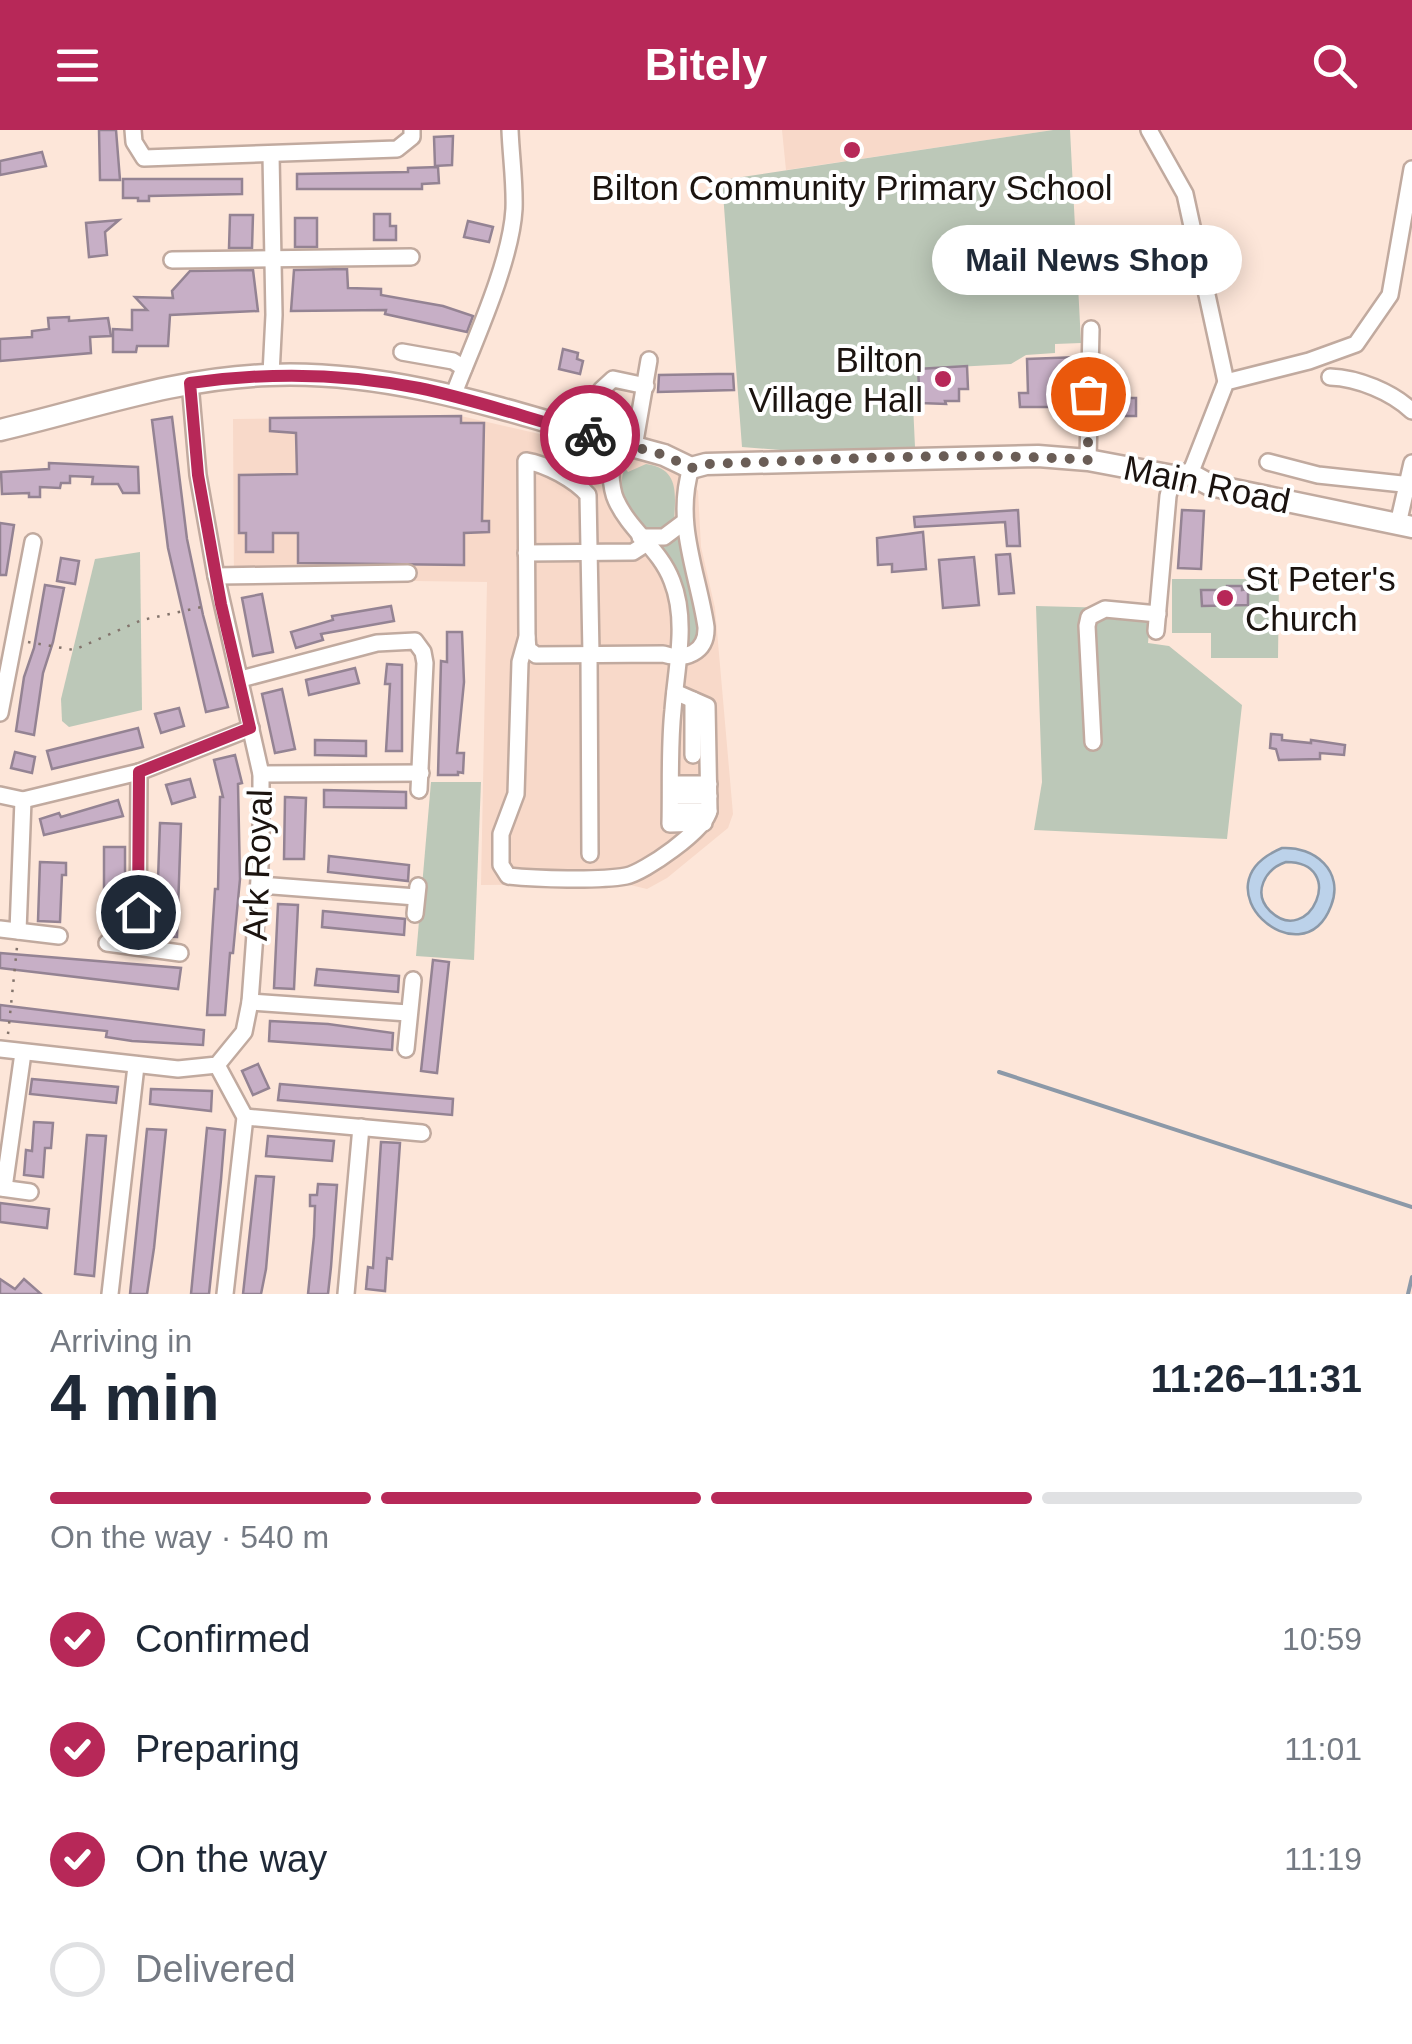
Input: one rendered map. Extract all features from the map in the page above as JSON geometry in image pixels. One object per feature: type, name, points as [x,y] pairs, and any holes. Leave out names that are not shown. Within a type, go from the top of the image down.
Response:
[{"type":"main road","name":"Main Road","points":[[0,430],[190,383],[271,374],[339,377],[453,396],[644,450],[691,468],[706,464],[1038,456],[1088,460],[1181,475],[1210,485],[1405,526]]},
{"type":"street","points":[[133,130],[134,142],[144,158],[397,149],[412,137],[412,130]]},
{"type":"street","points":[[453,396],[510,236],[514,209],[510,130]]},
{"type":"street","points":[[1148,130],[1185,194],[1226,382],[1168,496],[1156,632]]},
{"type":"street","points":[[271,155],[271,374]]},
{"type":"street","points":[[1226,382],[1309,361],[1356,344],[1390,295],[1412,169]]},
{"type":"street","points":[[172,260],[411,258]]},
{"type":"street","points":[[1088,460],[1092,330]]},
{"type":"street","points":[[402,352],[438,357],[464,368]]},
{"type":"street","points":[[621,511],[616,486],[618,467],[644,450],[649,360]]},
{"type":"street","points":[[1330,378],[1363,384],[1412,411]]},
{"type":"street","points":[[646,386],[613,379],[601,390],[589,435],[604,442],[609,451],[610,480],[621,511],[663,561],[674,585],[679,614],[670,824],[708,806]]},
{"type":"street","name":"Ark Royal","points":[[190,383],[198,475],[221,604],[261,774],[260,884],[250,1002],[244,1032],[217,1065]]},
{"type":"street","points":[[590,854],[590,654],[590,552],[586,492],[543,466],[526,461],[527,637],[528,649],[535,654],[590,654],[662,654],[678,659],[702,649],[707,635],[684,522],[686,483],[691,468]]},
{"type":"street","points":[[1268,462],[1318,475],[1410,484]]},
{"type":"street","points":[[1405,526],[1412,463]]},
{"type":"street","points":[[526,553],[632,552],[644,540],[664,538],[684,522]]},
{"type":"street","points":[[0,713],[16,640],[22,566],[33,542]]},
{"type":"street","points":[[216,576],[408,573]]},
{"type":"street","points":[[1093,742],[1089,618],[1105,609],[1158,614]]},
{"type":"street","points":[[527,637],[520,662],[516,794],[501,834],[501,865],[506,875],[629,876],[692,836],[708,806],[700,755],[700,703],[675,692]]},
{"type":"street","points":[[240,679],[378,643],[415,641],[423,652],[420,781],[261,774]]},
{"type":"street","points":[[0,795],[22,800],[139,772],[250,728]]},
{"type":"street","points":[[672,754],[700,755]]},
{"type":"street","points":[[138,946],[139,772]]},
{"type":"street","points":[[671,797],[708,806]]},
{"type":"street","points":[[18,931],[22,800]]},
{"type":"street","points":[[260,884],[416,899]]},
{"type":"street","points":[[0,929],[59,936]]},
{"type":"street","points":[[107,943],[180,953]]},
{"type":"street","points":[[406,1049],[414,980]]},
{"type":"street","points":[[250,1002],[408,1013]]},
{"type":"street","points":[[3,1050],[178,1069],[217,1065],[245,1116],[225,1294]]},
{"type":"street","points":[[24,1053],[2,1188],[30,1192]]},
{"type":"street","points":[[105,1291],[136,1066]]},
{"type":"street","points":[[245,1116],[361,1127],[415,1137]]},
{"type":"street","points":[[346,1294],[361,1127]]},
{"type":"path","points":[[16,640],[74,650],[142,620],[221,604]]},
{"type":"path","points":[[3,1050],[18,931]]},
{"type":"shaded area","name":"Bilton Community Primary School","points":[[782,130],[1053,130],[786,170]]},
{"type":"shaded area","points":[[461,416],[662,462],[688,477],[698,491],[701,547],[715,608],[733,814],[728,828],[667,878],[647,889],[626,884],[481,885],[487,582],[342,580],[234,584],[233,419]]},
{"type":"green space","points":[[1070,130],[1081,343],[1055,344],[1055,353],[1026,355],[1011,364],[919,369],[920,403],[913,404],[915,447],[793,451],[742,447],[722,180]]},
{"type":"green space","points":[[646,464],[665,471],[675,494],[674,525],[653,533],[632,519],[622,490],[625,468],[628,472]]},
{"type":"green space","points":[[680,535],[709,634],[691,648],[685,643],[656,543]]},
{"type":"green space","points":[[140,552],[142,710],[69,727],[62,721],[61,699],[95,559]]},
{"type":"green space","points":[[1172,579],[1279,579],[1278,658],[1211,658],[1211,633],[1172,633]]},
{"type":"green space","points":[[1036,606],[1151,609],[1148,643],[1169,646],[1242,705],[1227,839],[1034,830],[1042,782]]},
{"type":"green space","points":[[431,782],[481,782],[474,960],[416,956]]},
{"type":"water","points":[[1282,848],[1305,851],[1324,863],[1334,882],[1334,893],[1331,906],[1317,927],[1299,934],[1279,931],[1262,919],[1251,903],[1248,883],[1257,864]],"holes":[[[1286,862],[1305,866],[1316,875],[1316,901],[1298,919],[1284,920],[1265,904],[1263,882],[1272,870]]]},
{"type":"building","points":[[99,130],[116,130],[120,180],[100,180]]},
{"type":"building","points":[[453,136],[452,165],[435,166],[434,137]]},
{"type":"building","points":[[42,152],[46,166],[0,175],[0,161]]},
{"type":"building","points":[[438,167],[439,183],[422,184],[422,189],[297,189],[297,174],[408,172],[408,168]]},
{"type":"building","points":[[123,179],[242,179],[242,194],[149,196],[149,201],[138,201],[123,198]]},
{"type":"building","points":[[374,214],[390,214],[390,226],[396,226],[396,240],[374,240]]},
{"type":"building","points":[[230,215],[253,215],[252,248],[229,248]]},
{"type":"building","points":[[295,218],[317,218],[317,247],[295,247]]},
{"type":"building","points":[[119,220],[105,232],[107,255],[89,257],[86,223]]},
{"type":"building","points":[[468,221],[493,227],[489,242],[464,237]]},
{"type":"building","points":[[347,269],[348,288],[381,289],[381,295],[443,306],[473,316],[467,332],[385,314],[386,310],[291,311],[294,270]]},
{"type":"building","points":[[253,270],[258,311],[170,315],[168,346],[137,346],[136,352],[113,352],[113,329],[132,330],[132,310],[147,310],[135,297],[173,298],[172,291],[190,271]]},
{"type":"building","points":[[69,317],[69,321],[108,318],[111,336],[90,337],[91,353],[0,361],[0,339],[32,337],[32,331],[49,329],[48,318]]},
{"type":"building","points":[[563,349],[578,353],[577,359],[583,361],[580,374],[559,369]]},
{"type":"building","points":[[1079,357],[1078,407],[1020,407],[1019,393],[1028,393],[1027,359]]},
{"type":"building","name":"Bilton Village Hall","points":[[967,366],[968,389],[959,389],[959,401],[920,403],[918,369]]},
{"type":"building","points":[[733,374],[734,390],[658,392],[659,375]]},
{"type":"building","points":[[1101,398],[1136,398],[1136,416],[1100,416]]},
{"type":"building","points":[[461,416],[461,423],[484,423],[482,521],[489,521],[489,532],[464,533],[464,565],[298,563],[298,533],[273,533],[273,552],[246,552],[246,533],[239,533],[239,475],[297,474],[296,433],[270,431],[270,418]]},
{"type":"building","points":[[172,417],[187,539],[228,707],[206,712],[168,548],[152,420]]},
{"type":"building","points":[[49,463],[138,467],[139,493],[123,493],[118,484],[92,484],[93,477],[70,476],[70,483],[61,483],[60,488],[40,487],[40,497],[29,497],[29,493],[2,494],[1,472],[49,469]]},
{"type":"building","points":[[1018,510],[1020,546],[1007,546],[1005,522],[915,527],[914,517]]},
{"type":"building","points":[[1182,510],[1204,511],[1201,569],[1178,568]]},
{"type":"building","points":[[0,523],[14,525],[6,575],[0,575]]},
{"type":"building","points":[[923,532],[926,569],[892,572],[892,564],[878,565],[877,538]]},
{"type":"building","points":[[1010,554],[1014,593],[999,594],[996,555]]},
{"type":"building","points":[[974,557],[979,605],[943,608],[939,560]]},
{"type":"building","points":[[61,558],[79,561],[75,584],[57,581]]},
{"type":"building","points":[[45,585],[64,588],[43,673],[34,735],[16,731]]},
{"type":"building","name":"St Peter's Church","points":[[1227,586],[1248,589],[1248,605],[1202,606],[1201,590],[1227,590]]},
{"type":"building","points":[[262,594],[273,652],[253,656],[242,598]]},
{"type":"building","points":[[391,606],[394,621],[321,634],[323,640],[296,648],[291,632],[333,620],[332,616]]},
{"type":"building","points":[[447,632],[462,632],[464,682],[457,753],[464,753],[463,773],[458,775],[438,775],[441,661],[447,662]]},
{"type":"building","points":[[387,664],[402,665],[402,751],[386,751],[390,684],[385,684]]},
{"type":"building","points":[[355,668],[359,683],[309,695],[306,680]]},
{"type":"building","points":[[282,689],[295,749],[275,753],[262,694]]},
{"type":"building","points":[[179,708],[184,726],[161,733],[155,714]]},
{"type":"building","points":[[138,728],[143,747],[52,769],[47,751]]},
{"type":"building","points":[[1271,734],[1282,735],[1282,740],[1345,745],[1344,755],[1320,753],[1320,759],[1279,760],[1276,749],[1270,748]]},
{"type":"building","points":[[315,740],[366,741],[366,756],[315,755]]},
{"type":"building","points":[[15,752],[35,757],[32,773],[11,768]]},
{"type":"building","points":[[235,755],[242,783],[238,784],[240,879],[233,953],[225,1015],[207,1015],[223,797],[214,760]]},
{"type":"building","points":[[190,779],[195,797],[172,804],[166,785]]},
{"type":"building","points":[[324,790],[406,792],[406,808],[324,807]]},
{"type":"building","points":[[285,797],[306,798],[304,859],[284,859]]},
{"type":"building","points":[[118,800],[123,816],[44,835],[40,819],[59,813],[61,817]]},
{"type":"building","points":[[160,823],[181,824],[177,937],[156,936]]},
{"type":"building","points":[[104,847],[125,847],[125,930],[104,930]]},
{"type":"building","points":[[329,856],[409,865],[408,881],[328,872]]},
{"type":"building","points":[[40,862],[66,863],[60,922],[38,921]]},
{"type":"building","points":[[278,904],[298,905],[294,989],[274,988]]},
{"type":"building","points":[[323,911],[405,919],[404,935],[322,927]]},
{"type":"building","points":[[0,953],[181,968],[178,989],[0,968]]},
{"type":"building","points":[[433,960],[449,962],[437,1073],[421,1071]]},
{"type":"building","points":[[317,969],[399,976],[398,992],[315,985]]},
{"type":"building","points":[[0,1005],[204,1030],[203,1045],[132,1041],[106,1037],[107,1031],[0,1020]]},
{"type":"building","points":[[270,1021],[393,1033],[392,1050],[269,1041]]},
{"type":"building","points":[[258,1064],[269,1088],[253,1095],[242,1071]]},
{"type":"building","points":[[32,1079],[118,1087],[116,1103],[30,1094]]},
{"type":"building","points":[[280,1084],[453,1099],[452,1115],[278,1100]]},
{"type":"building","points":[[151,1089],[212,1091],[211,1111],[150,1104]]},
{"type":"building","points":[[34,1122],[53,1123],[51,1148],[45,1148],[43,1177],[24,1175],[26,1150],[32,1151]]},
{"type":"building","points":[[207,1128],[225,1130],[221,1180],[209,1294],[191,1294]]},
{"type":"building","points":[[147,1129],[166,1130],[154,1248],[147,1294],[130,1294]]},
{"type":"building","points":[[87,1135],[106,1136],[94,1276],[75,1274]]},
{"type":"building","points":[[268,1136],[334,1141],[332,1161],[266,1156]]},
{"type":"building","points":[[381,1142],[400,1143],[392,1259],[387,1258],[385,1291],[366,1289],[368,1267],[373,1268]]},
{"type":"building","points":[[256,1176],[274,1177],[266,1269],[261,1294],[243,1294]]},
{"type":"building","points":[[318,1184],[337,1185],[331,1267],[328,1294],[308,1294],[315,1206],[310,1206],[310,1195],[317,1195]]},
{"type":"building","points":[[0,1203],[49,1209],[47,1228],[0,1222]]},
{"type":"building","points":[[0,1279],[15,1289],[24,1279],[41,1294],[0,1294]]},
{"type":"waterway","points":[[999,1072],[1412,1207]]},
{"type":"waterway","points":[[1408,1294],[1412,1277]]},
{"type":"way so far","points":[[590,435],[664,455],[691,468],[706,464],[1038,456],[1088,460],[1088,394]]},
{"type":"place","name":"Bilton Community Primary School","points":[[852,150]]},
{"type":"place","name":"Bilton Village Hall","points":[[943,379]]},
{"type":"place","name":"Mail News Shop","points":[[1088,394]]},
{"type":"place","name":"St Peter's Church","points":[[1225,598]]},
{"type":"route","points":[[138,912],[139,772],[250,728],[224,620],[198,475],[190,383],[271,374],[339,377],[416,387],[590,435]]}]
